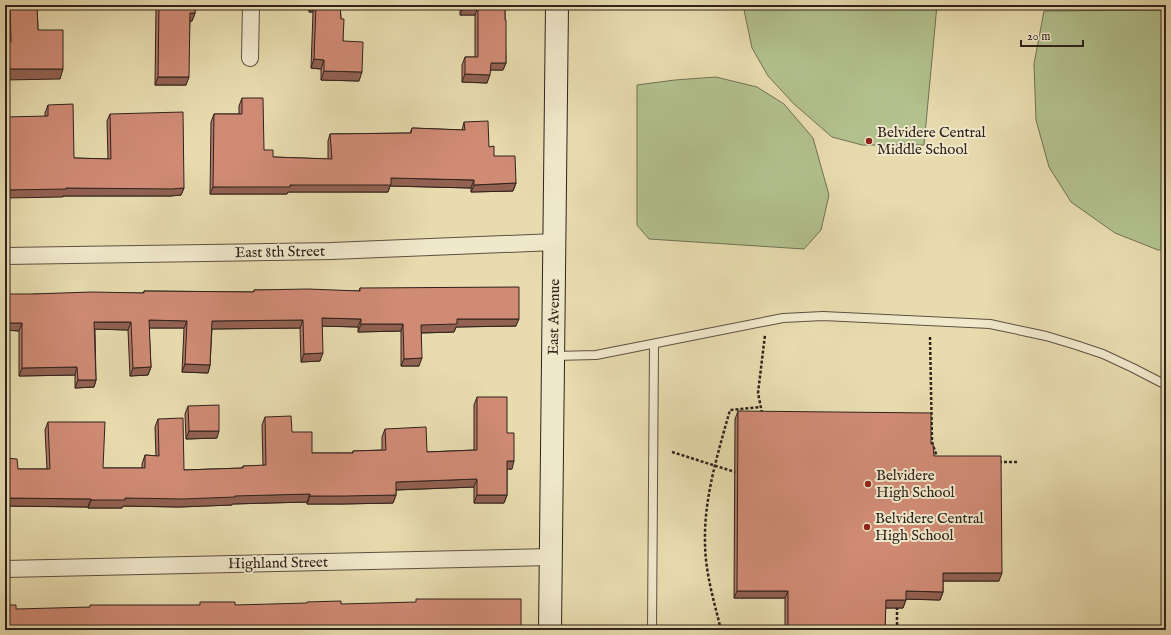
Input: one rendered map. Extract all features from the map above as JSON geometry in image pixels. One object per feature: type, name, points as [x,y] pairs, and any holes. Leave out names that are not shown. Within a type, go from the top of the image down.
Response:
[{"type":"street","points":[[250,5],[250,58]]},
{"type":"street","name":"East Avenue","points":[[550,630],[558,5]]},
{"type":"street","name":"East 8th Street","points":[[5,256],[331,251],[554,242]]},
{"type":"street","name":"Highland Street","points":[[5,569],[551,557]]},
{"type":"lane","points":[[553,356],[596,355],[767,321],[802,316],[823,316],[990,324],[1046,336],[1103,354],[1166,385]]},
{"type":"lane","points":[[652,630],[654,344]]},
{"type":"path","points":[[762,419],[758,393],[767,321]]},
{"type":"path","points":[[930,337],[932,442],[937,455],[937,462]]},
{"type":"path","points":[[721,630],[708,574],[705,542],[706,510],[715,466],[730,410],[761,407]]},
{"type":"path","points":[[672,452],[735,472]]},
{"type":"path","points":[[996,462],[1018,462]]},
{"type":"path","points":[[897,608],[897,630]]},
{"type":"path","points":[[579,629],[638,630]]},
{"type":"path","points":[[692,630],[740,630]]},
{"type":"green space","points":[[743,5],[937,5],[924,145],[862,145],[832,137],[794,104],[768,76],[752,48]]},
{"type":"green space","points":[[1166,10],[1166,250],[1158,250],[1115,233],[1071,202],[1049,167],[1036,120],[1034,64],[1044,11]]},
{"type":"green space","points":[[716,77],[757,87],[784,104],[813,138],[829,195],[821,230],[804,249],[649,239],[637,225],[637,85]]},
{"type":"building","points":[[10,5],[37,5],[38,30],[63,30],[63,69],[5,69],[5,42],[11,42]]},
{"type":"building","points":[[159,5],[195,5],[195,13],[190,13],[189,77],[158,77]]},
{"type":"building","points":[[316,5],[340,5],[341,19],[344,19],[343,41],[363,42],[362,72],[324,71],[324,60],[314,59]]},
{"type":"building","points":[[463,5],[505,5],[506,63],[491,63],[490,75],[465,74],[465,57],[478,57],[478,7],[463,7]]},
{"type":"building","points":[[242,98],[263,98],[264,150],[273,150],[273,157],[332,159],[330,134],[411,133],[412,128],[465,130],[464,122],[488,121],[489,147],[494,146],[494,156],[515,156],[516,183],[474,185],[474,180],[391,178],[391,185],[213,187],[214,114],[242,114]]},
{"type":"building","points":[[73,104],[74,158],[111,159],[110,114],[183,112],[184,188],[66,188],[5,190],[5,117],[48,116],[48,105]]},
{"type":"building","points":[[519,287],[519,319],[457,319],[457,324],[421,325],[422,358],[404,359],[403,324],[361,324],[361,319],[322,318],[323,353],[304,354],[303,320],[212,321],[210,365],[185,364],[187,321],[149,320],[151,367],[133,368],[131,322],[94,322],[96,380],[78,380],[77,367],[22,368],[22,323],[5,323],[5,294],[91,292],[144,293],[144,291],[254,292],[254,290],[308,289],[360,291],[360,288]]},
{"type":"building","points":[[477,397],[507,397],[507,433],[514,433],[514,461],[507,461],[507,495],[477,495],[477,479],[396,482],[396,495],[310,496],[310,494],[182,499],[125,498],[125,500],[7,498],[7,501],[5,501],[5,458],[17,459],[18,469],[50,469],[48,422],[105,422],[103,468],[145,468],[145,455],[159,456],[158,419],[183,418],[184,470],[243,468],[243,466],[266,465],[265,417],[291,416],[292,432],[312,432],[312,453],[353,453],[353,451],[386,450],[385,429],[426,427],[427,452],[477,450]]},
{"type":"building","points":[[219,405],[219,431],[189,431],[188,406]]},
{"type":"building","name":"Belvidere Central High School","points":[[738,411],[931,413],[931,444],[933,444],[934,456],[1001,456],[1002,573],[943,573],[943,592],[906,591],[906,600],[886,600],[885,630],[788,630],[788,591],[737,591]]},
{"type":"building","points":[[416,599],[521,599],[521,630],[5,630],[5,605],[16,605],[16,609],[90,607],[90,605],[200,605],[200,602],[235,602],[235,605],[341,601],[341,604],[416,602]]},
{"type":"place","name":"Belvidere Central Middle School","points":[[869,141]]},
{"type":"place","name":"Belvidere High School","points":[[868,484]]},
{"type":"place","name":"Belvidere Central High School","points":[[867,527]]}]
